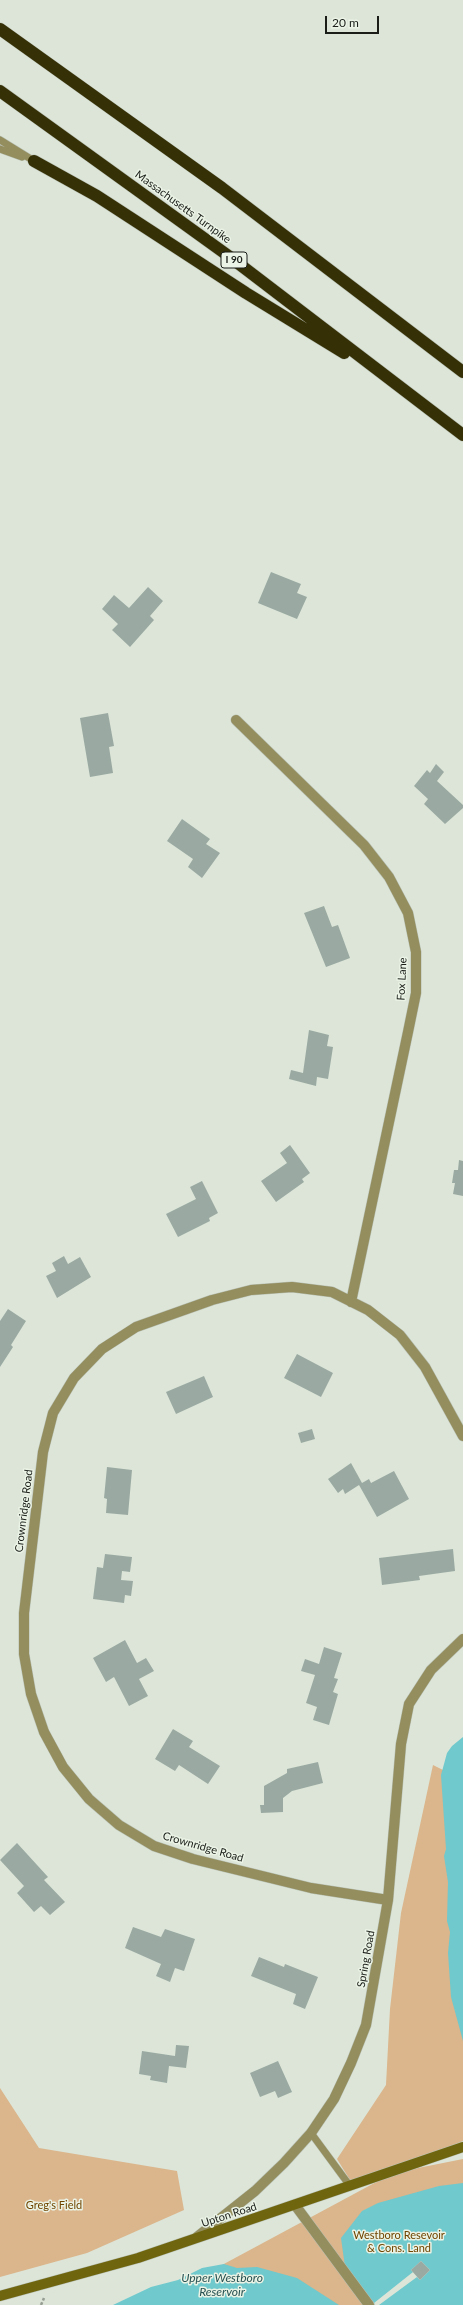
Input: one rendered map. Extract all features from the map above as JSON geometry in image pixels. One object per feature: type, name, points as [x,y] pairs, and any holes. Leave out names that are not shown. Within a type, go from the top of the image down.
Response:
[{"type":"highway","points":[[0,29],[222,188],[463,372]]},
{"type":"highway","name":"Massachusetts Turnpike","points":[[0,91],[230,257],[463,435]]},
{"type":"highway","points":[[34,161],[97,196],[240,290],[396,384]]},
{"type":"main road","name":"Upton Road","points":[[0,2296],[131,2260],[295,2205],[463,2146]]},
{"type":"street","name":"Fox Lane","points":[[236,720],[364,845],[389,877],[409,919],[416,952],[416,993],[351,1302]]},
{"type":"street","name":"Crownridge Road","points":[[388,1900],[311,1888],[193,1859],[154,1846],[119,1825],[89,1799],[60,1762],[44,1732],[35,1706],[24,1654],[24,1613],[43,1452],[53,1413],[74,1378],[102,1350],[136,1327],[212,1300],[251,1290],[292,1287],[332,1292],[368,1310],[400,1335],[425,1367],[463,1436]]},
{"type":"street","name":"Spring Road","points":[[195,2239],[255,2191],[284,2163],[311,2133],[334,2099],[366,2025],[388,1900],[401,1744],[409,1704],[431,1670],[463,1639]]},
{"type":"street","points":[[295,2205],[369,2305]]},
{"type":"lane","points":[[0,140],[34,161]]},
{"type":"lane","points":[[0,149],[34,161]]},
{"type":"lane","points":[[311,2133],[350,2186]]},
{"type":"green space","points":[[433,1765],[463,1780],[463,2141],[355,2188],[337,2159],[386,2085],[390,2009],[401,1913]]},
{"type":"green space","name":"Greg's Field","points":[[0,2088],[39,2148],[177,2171],[184,2210],[87,2253],[0,2277]]},
{"type":"green space","name":"Westboro Resevoir & Cons. Land","points":[[463,2159],[463,2305],[125,2305],[222,2265],[393,2173]]},
{"type":"water","points":[[463,1737],[463,2041],[451,1997],[448,1953],[450,1932],[447,1921],[448,1882],[444,1856],[446,1849],[441,1775],[447,1753],[452,1746]]},
{"type":"water","points":[[463,2183],[463,2305],[375,2305],[345,2267],[341,2238],[362,2211],[378,2203],[439,2186]]},
{"type":"water","name":"Upper Westboro Reservoir","points":[[224,2264],[237,2268],[257,2267],[297,2278],[339,2305],[113,2305],[151,2287],[178,2280],[202,2268]]},
{"type":"pier","points":[[421,2261],[430,2270],[420,2280],[417,2277],[379,2305],[375,2305],[374,2303],[413,2272],[411,2270]]},
{"type":"building","points":[[271,572],[301,584],[297,593],[307,597],[297,619],[258,603]]},
{"type":"building","points":[[148,587],[163,601],[150,616],[154,620],[130,647],[112,630],[118,624],[102,609],[114,595],[129,608]]},
{"type":"building","points":[[108,713],[114,746],[109,747],[113,773],[90,777],[80,718]]},
{"type":"building","points":[[436,764],[444,772],[437,781],[463,805],[463,808],[445,824],[424,804],[428,799],[414,786],[427,770],[430,773]]},
{"type":"building","points":[[182,819],[210,839],[206,844],[220,853],[202,878],[188,867],[193,859],[167,841]]},
{"type":"building","points":[[324,906],[332,927],[338,925],[350,958],[326,967],[304,913]]},
{"type":"building","points":[[309,1030],[329,1035],[327,1046],[333,1047],[328,1079],[317,1077],[316,1086],[289,1079],[291,1070],[303,1073]]},
{"type":"building","points":[[290,1145],[310,1173],[302,1179],[304,1182],[276,1202],[261,1181],[287,1163],[280,1153]]},
{"type":"building","points":[[459,1160],[463,1161],[463,1196],[453,1194],[455,1183],[452,1183],[454,1170],[458,1170]]},
{"type":"building","points":[[202,1181],[218,1213],[209,1218],[210,1221],[178,1237],[166,1214],[196,1199],[190,1187]]},
{"type":"building","points":[[64,1256],[68,1264],[80,1257],[91,1277],[57,1298],[46,1276],[56,1271],[52,1263]]},
{"type":"building","points":[[8,1309],[26,1321],[11,1345],[13,1347],[0,1367],[0,1321]]},
{"type":"building","points":[[297,1354],[333,1373],[321,1397],[284,1378]]},
{"type":"building","points":[[204,1376],[213,1397],[176,1414],[166,1392]]},
{"type":"building","points":[[312,1429],[315,1439],[301,1443],[298,1433]]},
{"type":"building","points":[[351,1463],[362,1483],[369,1479],[371,1483],[394,1471],[409,1499],[377,1517],[359,1485],[345,1494],[343,1489],[338,1493],[328,1479]]},
{"type":"building","points":[[107,1467],[132,1470],[128,1515],[106,1513],[107,1499],[104,1498]]},
{"type":"building","points":[[453,1549],[455,1571],[419,1576],[420,1580],[382,1585],[379,1558]]},
{"type":"building","points":[[105,1554],[132,1557],[130,1572],[122,1571],[121,1580],[133,1581],[131,1596],[125,1595],[124,1603],[93,1599],[97,1567],[103,1568]]},
{"type":"building","points":[[125,1640],[137,1663],[146,1658],[154,1671],[139,1679],[148,1696],[129,1706],[114,1677],[106,1682],[93,1658]]},
{"type":"building","points":[[324,1647],[342,1653],[334,1678],[338,1679],[333,1692],[338,1694],[329,1725],[313,1720],[317,1707],[306,1703],[315,1675],[301,1671],[305,1659],[319,1664]]},
{"type":"building","points":[[173,1729],[193,1741],[189,1747],[220,1766],[208,1784],[179,1765],[175,1771],[155,1759]]},
{"type":"building","points":[[318,1762],[323,1783],[292,1791],[283,1798],[283,1812],[261,1813],[260,1805],[264,1805],[264,1786],[287,1773],[287,1769]]},
{"type":"building","points":[[17,1843],[48,1877],[44,1880],[65,1902],[50,1915],[41,1906],[34,1912],[17,1893],[24,1886],[0,1860]]},
{"type":"building","points":[[133,1927],[161,1937],[165,1929],[195,1939],[184,1971],[175,1968],[170,1982],[156,1976],[161,1964],[125,1948]]},
{"type":"building","points":[[259,1957],[284,1967],[285,1964],[318,1977],[305,2009],[293,2004],[296,1994],[251,1976]]},
{"type":"building","points":[[176,2045],[189,2046],[186,2068],[169,2066],[167,2083],[150,2080],[151,2076],[139,2074],[142,2051],[175,2056]]},
{"type":"building","points":[[278,2061],[292,2092],[278,2098],[275,2091],[260,2097],[250,2073]]},
{"type":"building","points":[[421,2261],[430,2270],[420,2280],[411,2270]]}]
